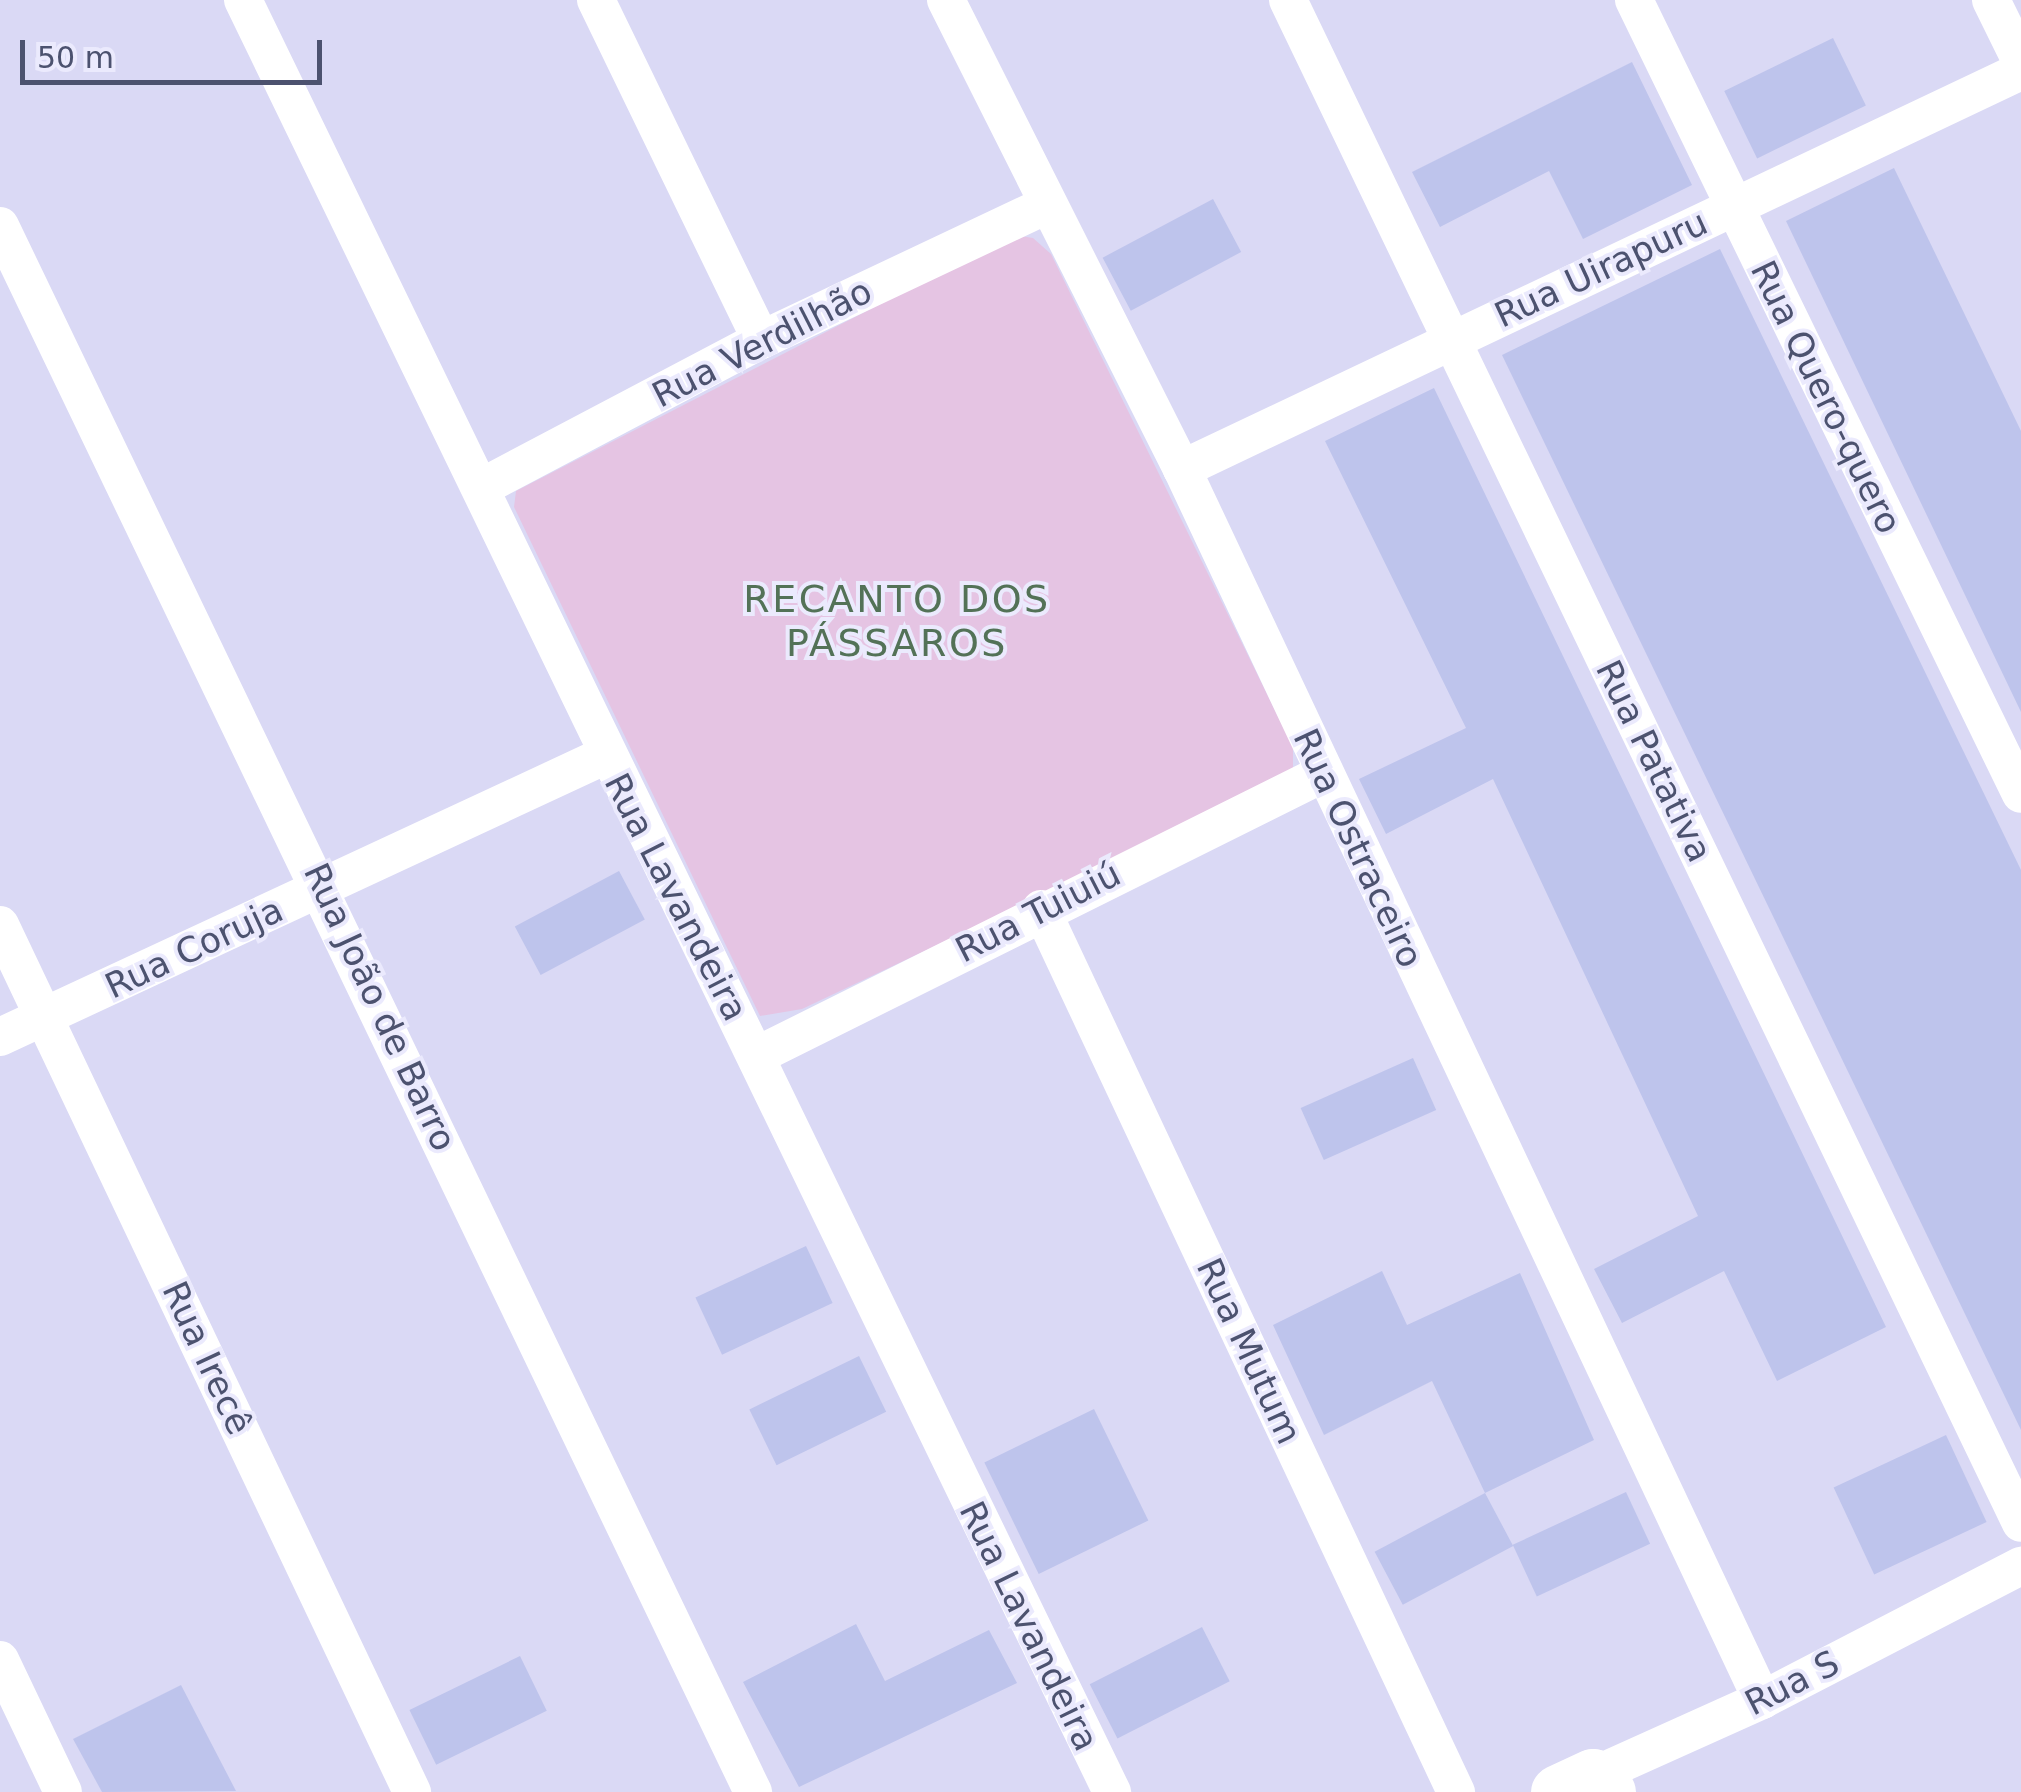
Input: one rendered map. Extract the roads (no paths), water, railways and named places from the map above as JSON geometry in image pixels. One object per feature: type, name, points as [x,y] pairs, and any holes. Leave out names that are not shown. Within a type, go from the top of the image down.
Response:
[{"type":"street","name":"Rua Lavandeira","points":[[243,0],[482,486],[604,756],[756,1056],[1112,1792]]},
{"type":"street","points":[[596,0],[761,340]]},
{"type":"street","name":"Rua Ostraceiro","points":[[946,0],[1045,206],[1182,469],[1322,774],[1762,1700]]},
{"type":"street","name":"Rua Patativa","points":[[1288,0],[2021,1523]]},
{"type":"street","name":"Rua Quero-quero","points":[[1634,0],[2021,794]]},
{"type":"street","points":[[1992,0],[2021,61]]},
{"type":"street","name":"Rua Uirapuru","points":[[1182,469],[2021,71]]},
{"type":"street","name":"Rua Verdilhão","points":[[482,486],[761,340],[1045,206]]},
{"type":"street","name":"Rua João de Barro","points":[[0,226],[324,888],[753,1792]]},
{"type":"street","name":"Rua Coruja","points":[[0,1037],[604,756]]},
{"type":"street","name":"Rua Tuiuiú","points":[[756,1056],[1041,909],[1322,774]]},
{"type":"street","name":"Rua Mutum","points":[[1041,909],[1456,1792]]},
{"type":"street","name":"Rua Irecê","points":[[0,925],[412,1792]]},
{"type":"street","name":"Rua S","points":[[1586,1787],[2021,1566]]},
{"type":"street","points":[[0,1660],[63,1792]]},
{"type":"district","name":"RECANTO DOS PÁSSAROS","points":[[897,622]]}]
